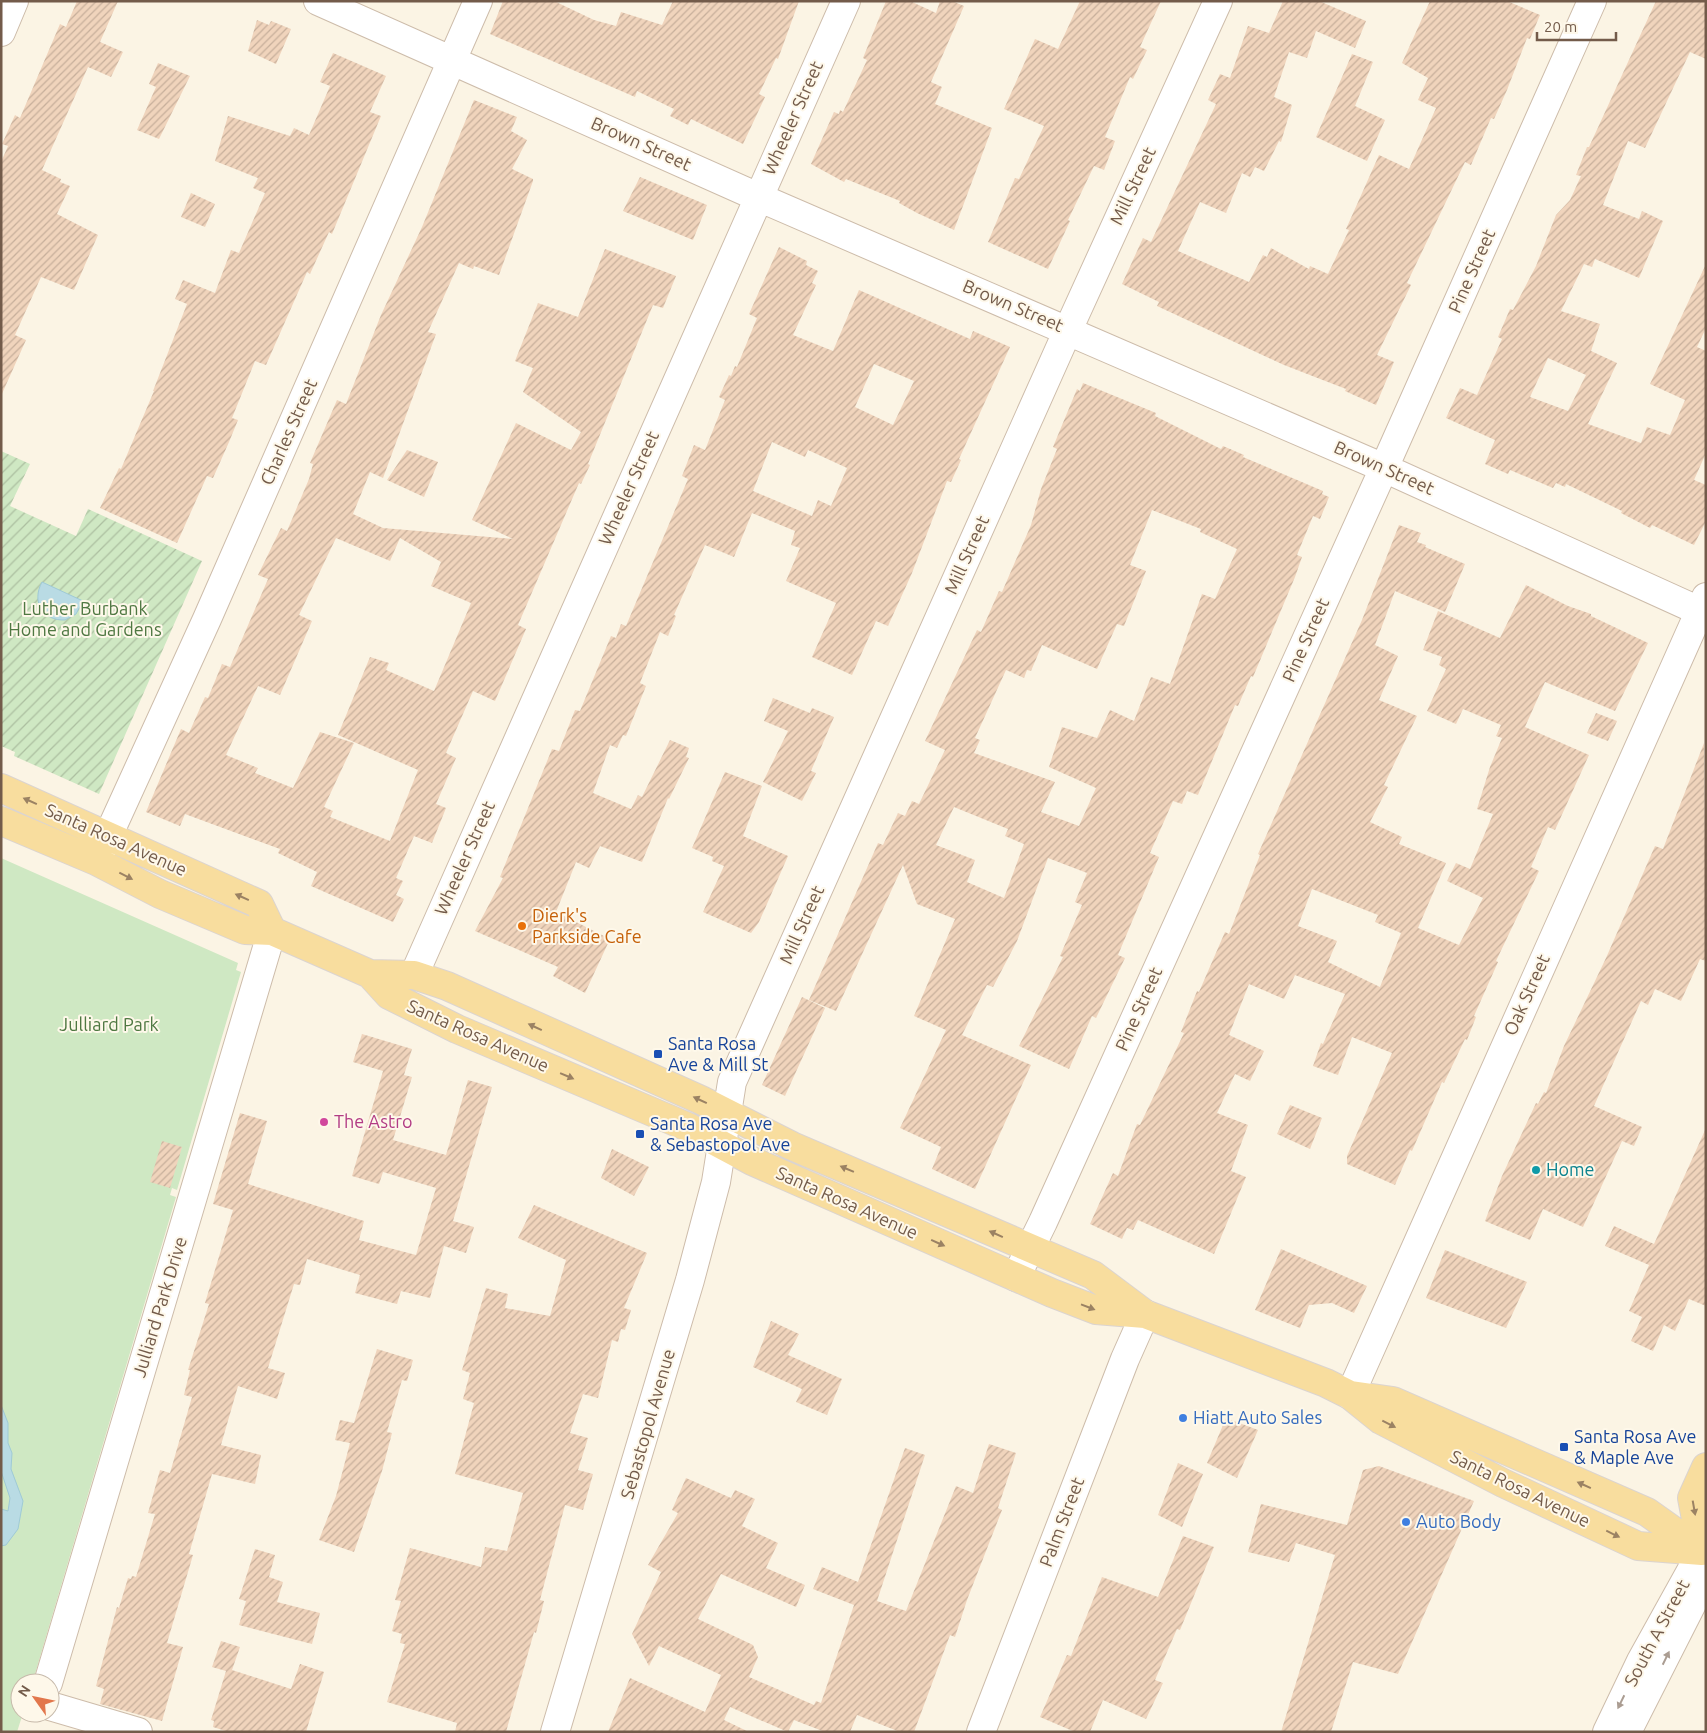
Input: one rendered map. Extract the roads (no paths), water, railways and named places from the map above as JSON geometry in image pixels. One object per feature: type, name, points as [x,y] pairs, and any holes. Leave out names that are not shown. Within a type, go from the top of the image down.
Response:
[{"type":"main road","name":"Santa Rosa Avenue","points":[[1,788],[259,904],[272,931]]},
{"type":"main road","name":"Santa Rosa Avenue","points":[[1,821],[96,861],[160,894],[245,930],[272,931],[370,974],[414,975],[447,986],[727,1113],[792,1146],[1093,1275],[1146,1314],[1350,1394],[1392,1401],[1647,1512],[1704,1552]]},
{"type":"main road","name":"Santa Rosa Avenue","points":[[370,974],[389,995],[413,1008],[690,1128],[721,1146],[1016,1278],[1096,1310],[1146,1314]]},
{"type":"main road","points":[[1704,1552],[1692,1498],[1706,1467]]},
{"type":"street","points":[[1,32],[14,1]]},
{"type":"street","name":"Brown Street","points":[[318,1],[453,59],[758,197],[1704,607]]},
{"type":"street","name":"Charles Street","points":[[96,861],[207,619],[478,1]]},
{"type":"street","name":"Wheeler Street","points":[[414,975],[846,1]]},
{"type":"street","name":"Mill Street","points":[[727,1113],[732,1082],[1068,330],[1218,1]]},
{"type":"street","name":"Pine Street","points":[[1016,1278],[1384,468],[1592,1]]},
{"type":"street","name":"Oak Street","points":[[1350,1394],[1704,607]]},
{"type":"street","name":"Julliard Park Drive","points":[[51,1673],[272,931]]},
{"type":"street","name":"Sebastopol Avenue","points":[[555,1732],[690,1280],[716,1182],[727,1113]]},
{"type":"street","name":"Palm Street","points":[[980,1732],[1125,1359],[1146,1314]]},
{"type":"street","name":"South A Street","points":[[1607,1732],[1641,1661],[1704,1552]]},
{"type":"street","name":"South A Street","points":[[1627,1732],[1692,1604],[1704,1552]]},
{"type":"street","points":[[60,1709],[138,1732]]},
{"type":"water","points":[[42,582],[83,601],[76,614],[65,620],[45,614],[41,609],[38,597]]},
{"type":"water","points":[[1,1405],[8,1423],[8,1443],[12,1453],[11,1469],[23,1501],[18,1529],[6,1545],[1,1546],[1,1509],[8,1511],[10,1498],[1,1471]]},
{"type":"place","name":"Dierk's Parkside Cafe","points":[[522,926]]},
{"type":"place","name":"Santa Rosa Ave & Mill St","points":[[658,1054]]},
{"type":"place","name":"The Astro","points":[[324,1122]]},
{"type":"place","name":"Santa Rosa Ave & Sebastopol Ave","points":[[640,1134]]},
{"type":"place","name":"Home","points":[[1536,1170]]},
{"type":"place","name":"Hiatt Auto Sales","points":[[1183,1418]]},
{"type":"place","name":"Santa Rosa Ave & Maple Ave","points":[[1564,1447]]},
{"type":"place","name":"Auto Body","points":[[1406,1522]]},
{"type":"park label","name":"Luther Burbank Home and Gardens","points":[[85,619]]},
{"type":"park label","name":"Julliard Park","points":[[109,1025]]}]
